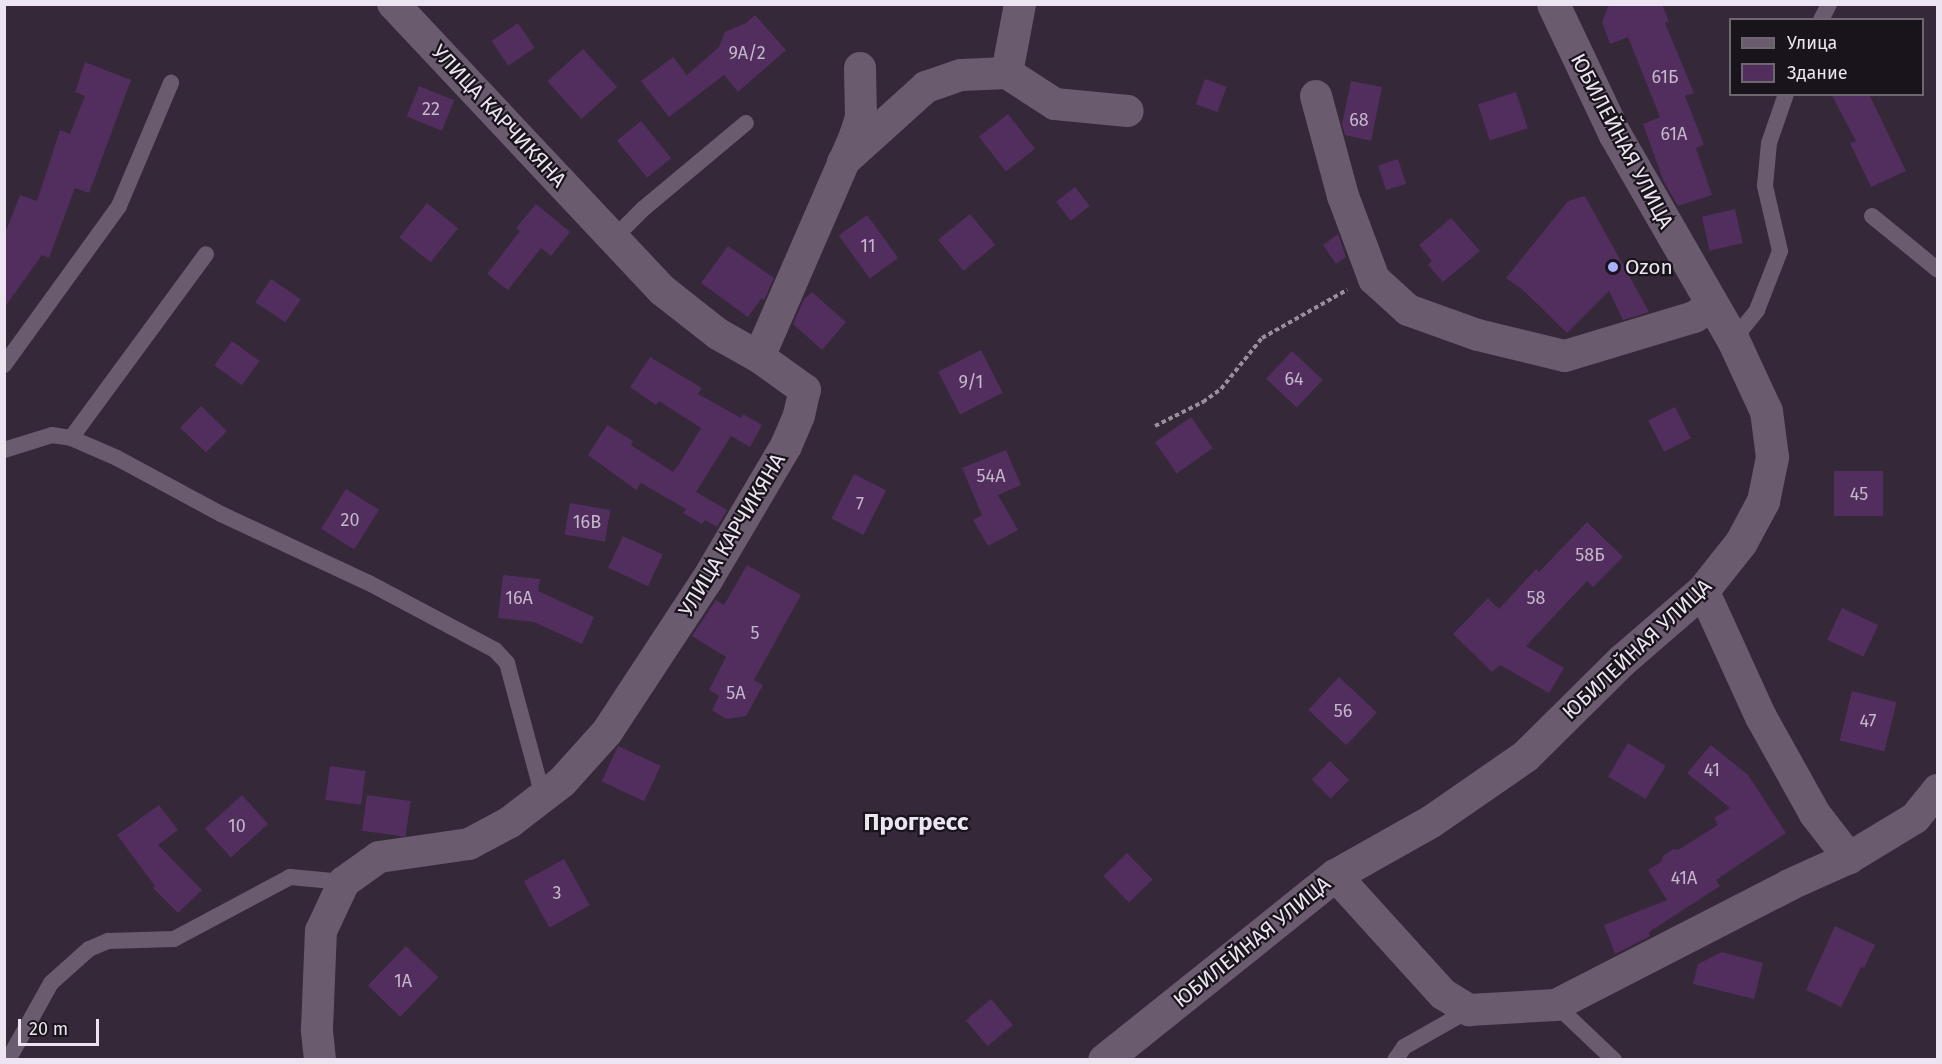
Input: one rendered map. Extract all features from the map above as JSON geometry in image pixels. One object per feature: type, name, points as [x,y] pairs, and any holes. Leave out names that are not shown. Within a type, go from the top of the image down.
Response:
[{"type":"street","name":"УЛИЦА КАРЧИКЯНА","points":[[320,1059],[317,1029],[321,931],[344,882],[379,857],[469,844],[510,822],[562,782],[607,732],[707,580],[786,446],[799,415],[805,390],[759,357],[718,334],[662,290],[393,4]]},
{"type":"street","points":[[1007,73],[1020,4]]},
{"type":"street","name":"ЮБИЛЕЙНАЯ УЛИЦА","points":[[1104,1059],[1335,875],[1431,821],[1525,756],[1622,660],[1703,590],[1742,542],[1763,501],[1772,457],[1766,411],[1733,340],[1615,135],[1553,4]]},
{"type":"street","points":[[759,357],[861,117],[860,68]]},
{"type":"street","points":[[843,162],[926,87],[961,75],[1007,73],[1055,104],[1128,111]]},
{"type":"street","points":[[1316,96],[1343,196],[1374,279],[1408,310],[1478,336],[1565,356],[1694,317],[1712,306]]},
{"type":"street","points":[[1703,590],[1761,717],[1815,814],[1849,858]]},
{"type":"street","points":[[1335,875],[1443,994],[1469,1010],[1556,1005],[1789,885],[1849,858],[1915,818],[1938,790]]},
{"type":"lane","points":[[1822,18],[1829,4]]},
{"type":"lane","points":[[4,365],[119,206],[171,83]]},
{"type":"lane","points":[[1733,340],[1757,310],[1780,251],[1765,186],[1769,142],[1785,96]]},
{"type":"lane","points":[[614,238],[643,209],[746,123]]},
{"type":"lane","points":[[1872,216],[1938,270]]},
{"type":"lane","points":[[71,438],[206,254]]},
{"type":"lane","points":[[4,450],[52,435],[71,438],[117,458],[221,514],[369,583],[495,650],[507,663],[543,796]]},
{"type":"lane","points":[[8,1059],[51,983],[89,949],[108,941],[174,939],[290,877],[344,882]]},
{"type":"lane","points":[[1556,1005],[1614,1059]]},
{"type":"lane","points":[[1395,1059],[1404,1047],[1469,1010]]},
{"type":"path","points":[[1155,426],[1203,402],[1221,389],[1262,338],[1342,291],[1374,279]]},
{"type":"building","points":[[1609,4],[1662,4],[1669,22],[1665,23],[1694,93],[1685,96],[1704,145],[1696,148],[1712,195],[1678,206],[1663,180],[1643,124],[1660,117],[1628,37],[1610,44],[1602,22]]},
{"type":"building","points":[[755,15],[786,50],[738,92],[724,75],[669,117],[641,81],[673,57],[687,75],[719,47],[725,32],[746,23]]},
{"type":"building","points":[[518,23],[535,48],[508,66],[491,41]]},
{"type":"building","points":[[583,49],[617,87],[581,119],[547,81]]},
{"type":"building","points":[[85,62],[131,80],[89,193],[75,188],[49,258],[42,255],[4,308],[4,236],[20,195],[37,201],[60,130],[70,134],[85,96],[75,92]]},
{"type":"building","points":[[1205,79],[1227,87],[1217,112],[1196,104]]},
{"type":"building","points":[[1351,81],[1382,87],[1371,141],[1345,135],[1342,124]]},
{"type":"building","points":[[419,86],[454,100],[442,131],[407,117]]},
{"type":"building","points":[[1516,92],[1528,128],[1490,141],[1478,104]]},
{"type":"building","points":[[1832,96],[1870,96],[1906,171],[1871,187],[1850,143],[1856,141]]},
{"type":"building","points":[[1008,114],[1035,149],[1006,171],[979,137]]},
{"type":"building","points":[[641,121],[671,158],[647,178],[617,141]]},
{"type":"building","points":[[1398,159],[1406,184],[1386,190],[1378,165]]},
{"type":"building","points":[[1075,187],[1090,206],[1071,221],[1056,202]]},
{"type":"building","points":[[1585,196],[1649,312],[1623,320],[1609,291],[1567,333],[1523,290],[1506,278],[1568,201]]},
{"type":"building","points":[[427,203],[458,228],[430,262],[399,237]]},
{"type":"building","points":[[536,204],[570,232],[551,256],[541,248],[508,290],[487,274],[520,231],[516,228]]},
{"type":"building","points":[[1735,209],[1743,243],[1710,251],[1702,217]]},
{"type":"building","points":[[970,214],[995,245],[963,271],[938,240]]},
{"type":"building","points":[[867,215],[898,258],[870,278],[839,236]]},
{"type":"building","points":[[1451,218],[1480,251],[1443,282],[1428,265],[1432,261],[1419,245]]},
{"type":"building","points":[[1338,234],[1346,257],[1336,264],[1323,245]]},
{"type":"building","points":[[728,246],[774,278],[764,300],[762,298],[748,317],[701,283]]},
{"type":"building","points":[[271,279],[301,299],[285,322],[255,302]]},
{"type":"building","points":[[812,292],[846,322],[822,350],[793,324],[804,299]]},
{"type":"building","points":[[232,341],[260,361],[242,385],[214,365]]},
{"type":"building","points":[[981,350],[1003,393],[960,415],[938,372]]},
{"type":"building","points":[[1292,351],[1323,380],[1297,407],[1266,379]]},
{"type":"building","points":[[650,357],[702,388],[698,394],[741,418],[743,414],[762,425],[750,447],[731,436],[696,492],[727,510],[717,527],[705,520],[702,524],[683,513],[686,509],[641,483],[636,490],[588,455],[607,425],[633,441],[631,445],[673,472],[679,464],[701,428],[659,401],[656,405],[630,387]]},
{"type":"building","points":[[201,406],[227,431],[206,453],[180,428]]},
{"type":"building","points":[[1675,407],[1691,438],[1664,452],[1648,421]]},
{"type":"building","points":[[1191,417],[1213,448],[1177,473],[1155,442]]},
{"type":"building","points":[[1006,450],[1021,485],[998,495],[1018,530],[988,546],[973,520],[982,515],[962,468]]},
{"type":"building","points":[[1834,471],[1883,471],[1883,516],[1834,516]]},
{"type":"building","points":[[854,474],[886,490],[863,535],[831,519]]},
{"type":"building","points":[[346,489],[379,510],[354,550],[321,529]]},
{"type":"building","points":[[570,503],[610,510],[605,542],[564,535]]},
{"type":"building","points":[[1587,522],[1623,557],[1593,587],[1587,581],[1526,646],[1564,668],[1549,693],[1500,665],[1492,672],[1453,634],[1488,598],[1499,609],[1536,569],[1539,572]]},
{"type":"building","points":[[623,536],[663,555],[648,586],[608,568]]},
{"type":"building","points":[[747,565],[801,595],[754,680],[763,685],[746,716],[726,719],[712,710],[719,696],[709,690],[726,657],[692,636],[716,600],[724,605]]},
{"type":"building","points":[[503,575],[540,579],[538,591],[594,617],[582,644],[534,622],[498,618]]},
{"type":"building","points":[[1842,608],[1878,625],[1863,657],[1827,640]]},
{"type":"building","points":[[1339,677],[1377,712],[1346,745],[1308,710]]},
{"type":"building","points":[[1852,691],[1897,702],[1884,752],[1840,740]]},
{"type":"building","points":[[1628,743],[1666,766],[1646,799],[1608,776]]},
{"type":"building","points":[[1711,745],[1748,775],[1786,833],[1716,880],[1720,886],[1649,932],[1650,936],[1615,954],[1604,925],[1667,900],[1648,870],[1661,862],[1663,856],[1673,849],[1678,850],[1718,825],[1714,818],[1730,808],[1687,773]]},
{"type":"building","points":[[618,746],[661,766],[644,801],[602,781]]},
{"type":"building","points":[[1330,761],[1349,780],[1331,798],[1312,779]]},
{"type":"building","points":[[330,766],[366,771],[361,805],[325,800]]},
{"type":"building","points":[[242,795],[268,824],[231,857],[205,828]]},
{"type":"building","points":[[367,795],[411,801],[406,837],[362,831]]},
{"type":"building","points":[[159,805],[178,830],[158,845],[202,890],[178,913],[153,888],[155,886],[117,835]]},
{"type":"building","points":[[1127,853],[1153,880],[1129,903],[1103,876]]},
{"type":"building","points":[[564,859],[590,905],[549,928],[524,881]]},
{"type":"building","points":[[1835,926],[1875,945],[1841,1007],[1806,990]]},
{"type":"building","points":[[406,946],[438,977],[400,1017],[368,986]]},
{"type":"building","points":[[1722,952],[1763,963],[1754,999],[1693,984],[1698,964]]},
{"type":"building","points":[[991,999],[1013,1025],[988,1046],[966,1020]]},
{"type":"place","name":"Ozon","points":[[1613,267]]},
{"type":"district","name":"Прогресс","points":[[916,823]]}]
